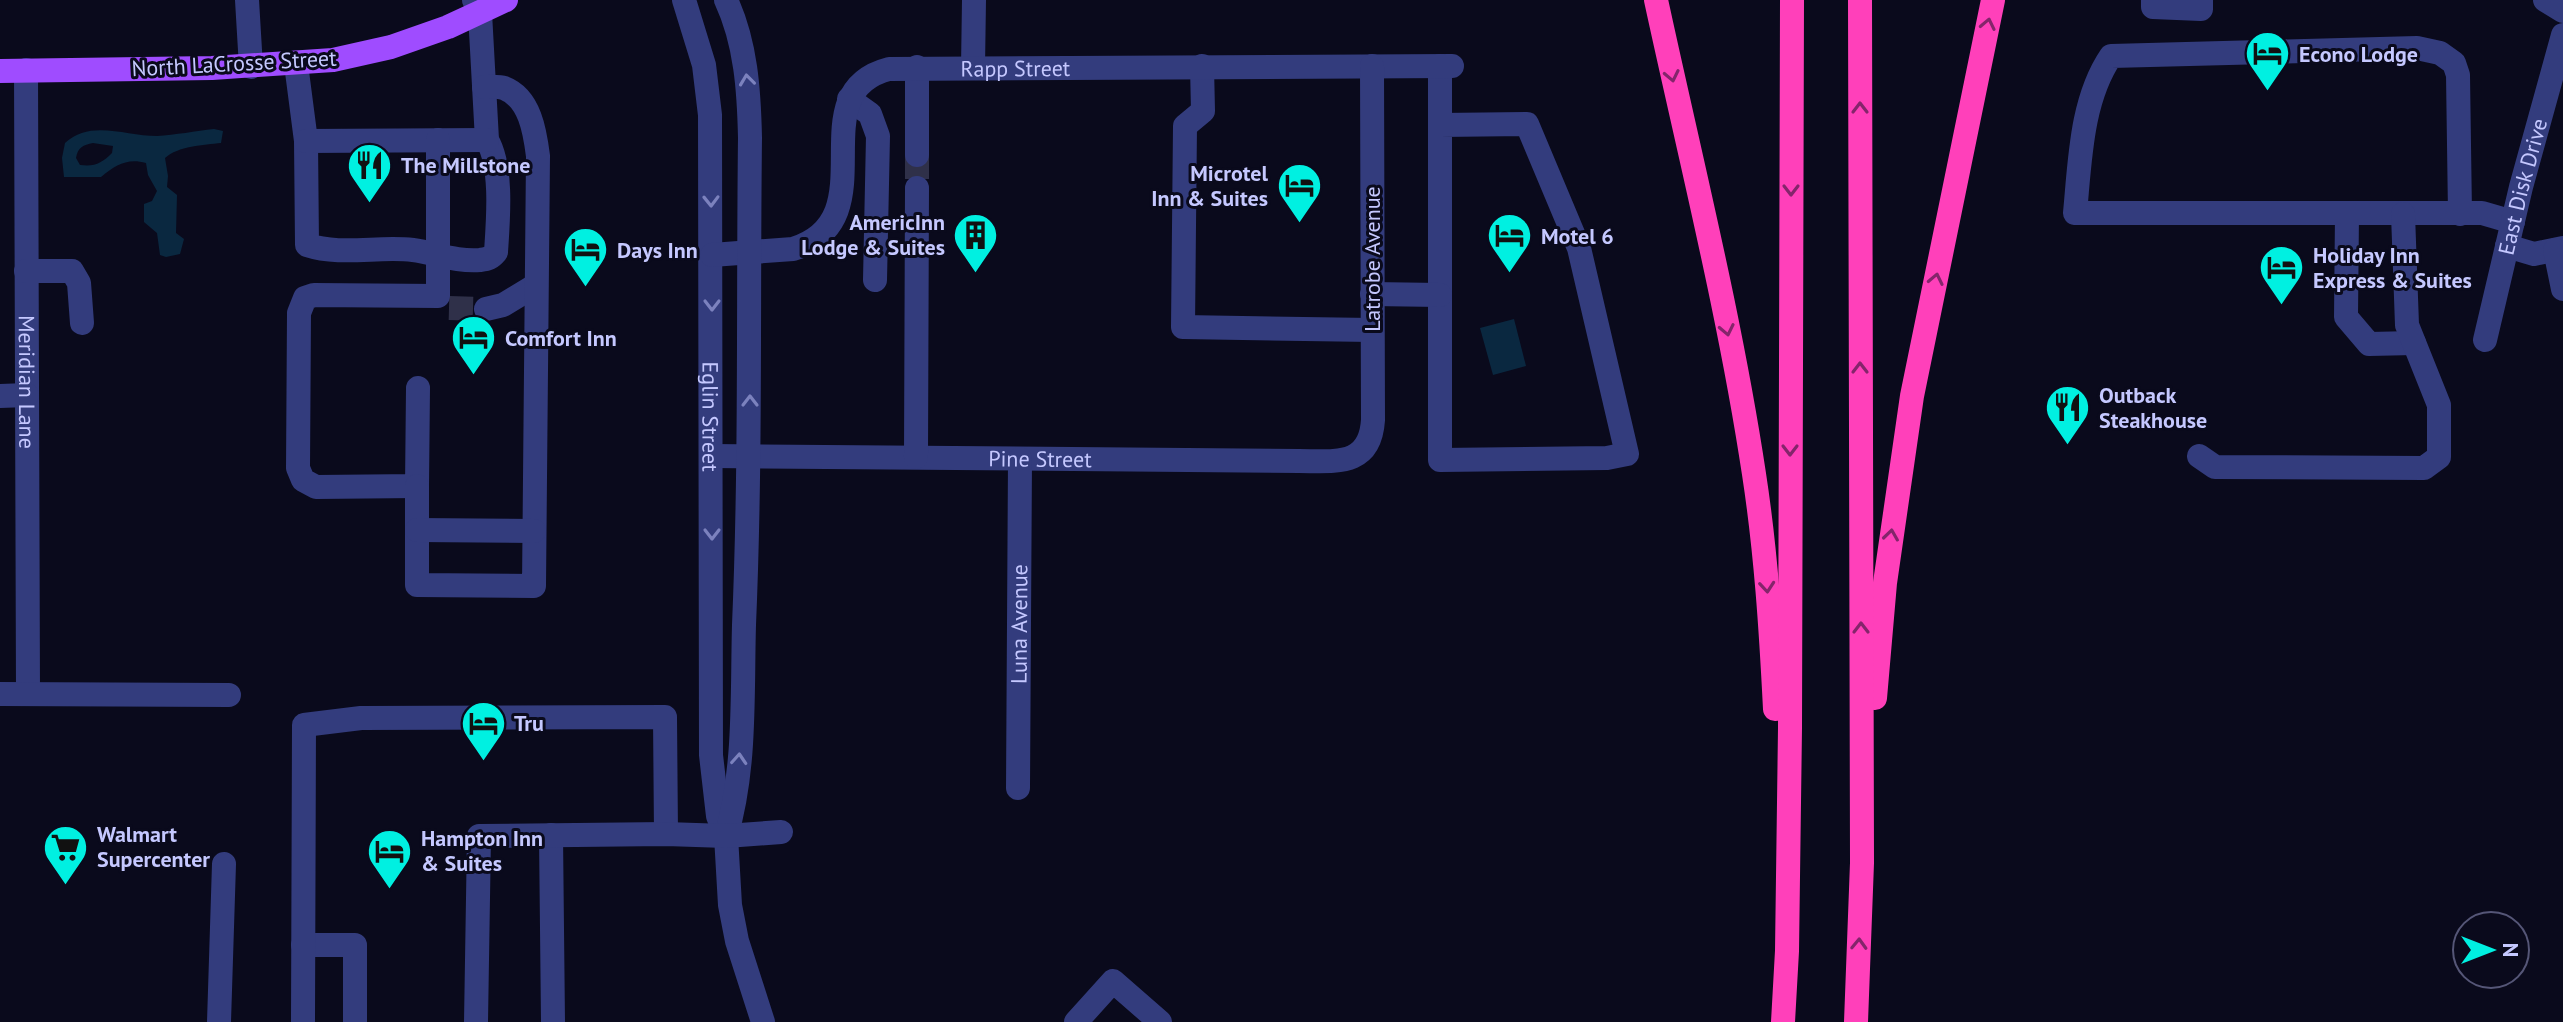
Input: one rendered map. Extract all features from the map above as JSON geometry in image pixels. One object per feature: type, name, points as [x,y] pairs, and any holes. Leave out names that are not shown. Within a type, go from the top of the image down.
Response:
[{"type":"highway","points":[[1656,0],[1736,373],[1754,474],[1772,645],[1787,951]]},
{"type":"highway","points":[[1783,1022],[1790,728],[1792,0]]},
{"type":"highway","points":[[1856,1022],[1862,863],[1860,0]]},
{"type":"highway","points":[[1862,863],[1892,525],[1915,383],[1993,0]]},
{"type":"main road","name":"North LaCrosse Street","points":[[0,71],[251,67],[333,60],[391,47],[477,6],[506,0]]},
{"type":"street","points":[[247,0],[251,67]]},
{"type":"street","name":"Eglin Street","points":[[684,0],[704,65],[708,91],[712,255],[711,755],[718,816],[726,836],[730,905],[737,941],[763,1022]]},
{"type":"street","name":"Eglin Street","points":[[726,0],[741,43],[750,138],[750,456],[739,758],[733,814],[726,836]]},
{"type":"street","points":[[973,67],[974,0]]},
{"type":"street","points":[[2153,0],[2153,7],[2201,9],[2201,0]]},
{"type":"street","points":[[2545,0],[2563,11]]},
{"type":"street","points":[[296,64],[306,141],[307,245],[323,250],[412,250],[439,257],[490,258],[496,252],[496,165],[487,140],[477,6]]},
{"type":"street","name":"East Disk Drive","points":[[2485,340],[2563,35]]},
{"type":"street","points":[[2460,214],[2458,75],[2454,63],[2440,53],[2417,48],[2111,56],[2099,74],[2081,141],[2075,213],[2460,214],[2482,213],[2513,222]]},
{"type":"street","points":[[1202,66],[1203,111],[1185,126],[1183,327],[1372,330]]},
{"type":"street","name":"Latrobe Avenue","points":[[1365,450],[1372,436],[1373,420],[1372,66]]},
{"type":"street","name":"Rapp Street","points":[[849,99],[855,88],[875,72],[917,67],[1446,66],[1440,125]]},
{"type":"street","points":[[917,67],[917,155]]},
{"type":"street","name":"Meridian Lane","points":[[26,70],[28,694]]},
{"type":"street","points":[[418,388],[417,585],[534,586],[538,156],[530,116],[516,98],[503,88],[484,87]]},
{"type":"street","points":[[712,255],[749,254],[805,246],[832,222],[838,211],[843,185],[843,123],[849,99],[870,114],[878,136],[875,280]]},
{"type":"street","points":[[1527,124],[1579,248],[1627,454],[1607,458],[1440,460],[1440,125],[1527,124]]},
{"type":"street","points":[[417,486],[316,487],[303,480],[298,468],[299,313],[305,298],[314,295],[443,302],[439,257],[438,140]]},
{"type":"street","points":[[306,141],[487,140]]},
{"type":"street","points":[[916,457],[917,188]]},
{"type":"street","points":[[2347,214],[2346,317],[2369,344],[2414,343]]},
{"type":"street","points":[[2199,456],[2215,467],[2424,468],[2439,457],[2439,405],[2407,325],[2403,214]]},
{"type":"street","points":[[2507,246],[2534,254],[2559,249],[2563,289]]},
{"type":"street","points":[[26,271],[72,271],[79,283],[82,323]]},
{"type":"street","points":[[486,309],[503,305],[536,285]]},
{"type":"street","points":[[1372,294],[1440,295]]},
{"type":"street","points":[[0,396],[27,395]]},
{"type":"street","name":"Pine Street","points":[[712,456],[1333,461],[1355,456],[1365,450]]},
{"type":"street","name":"Luna Avenue","points":[[1018,788],[1020,459]]},
{"type":"street","points":[[417,530],[534,531]]},
{"type":"street","points":[[0,694],[229,695]]},
{"type":"street","points":[[303,1022],[304,725],[361,718],[665,717],[666,834]]},
{"type":"street","points":[[476,1022],[479,836],[726,836],[781,832]]},
{"type":"street","points":[[551,835],[553,1022]]},
{"type":"street","points":[[219,1022],[224,864]]},
{"type":"street","points":[[303,945],[355,945],[355,1022]]},
{"type":"street","points":[[1076,1022],[1113,981],[1160,1022]]},
{"type":"water","points":[[214,129],[223,131],[221,143],[184,149],[165,158],[167,187],[177,195],[176,233],[184,239],[180,254],[160,255],[157,233],[144,222],[144,204],[152,201],[157,191],[148,175],[146,163],[133,161],[122,164],[101,177],[64,177],[62,158],[65,143],[86,132],[109,130],[157,136]],"holes":[[[86,145],[113,146],[112,153],[98,164],[80,165],[76,158]]]},
{"type":"water","points":[[1514,319],[1526,366],[1493,375],[1480,328]]},
{"type":"tunnel","points":[[917,155],[917,188]]},
{"type":"tunnel","points":[[449,308],[486,309]]},
{"type":"place","name":"Econo Lodge","points":[[2268,93]]},
{"type":"place","name":"The Millstone","points":[[370,204]]},
{"type":"place","name":"Microtel Inn & Suites","points":[[1299,225]]},
{"type":"place","name":"AmericInn Lodge & Suites","points":[[976,274]]},
{"type":"place","name":"Motel 6","points":[[1510,275]]},
{"type":"place","name":"Days Inn","points":[[586,289]]},
{"type":"place","name":"Holiday Inn Express & Suites","points":[[2282,307]]},
{"type":"place","name":"Comfort Inn","points":[[474,377]]},
{"type":"place","name":"Outback Steakhouse","points":[[2068,447]]},
{"type":"place","name":"Tru","points":[[483,762]]},
{"type":"place","name":"Walmart Supercenter","points":[[66,886]]},
{"type":"place","name":"Hampton Inn & Suites","points":[[390,890]]}]
